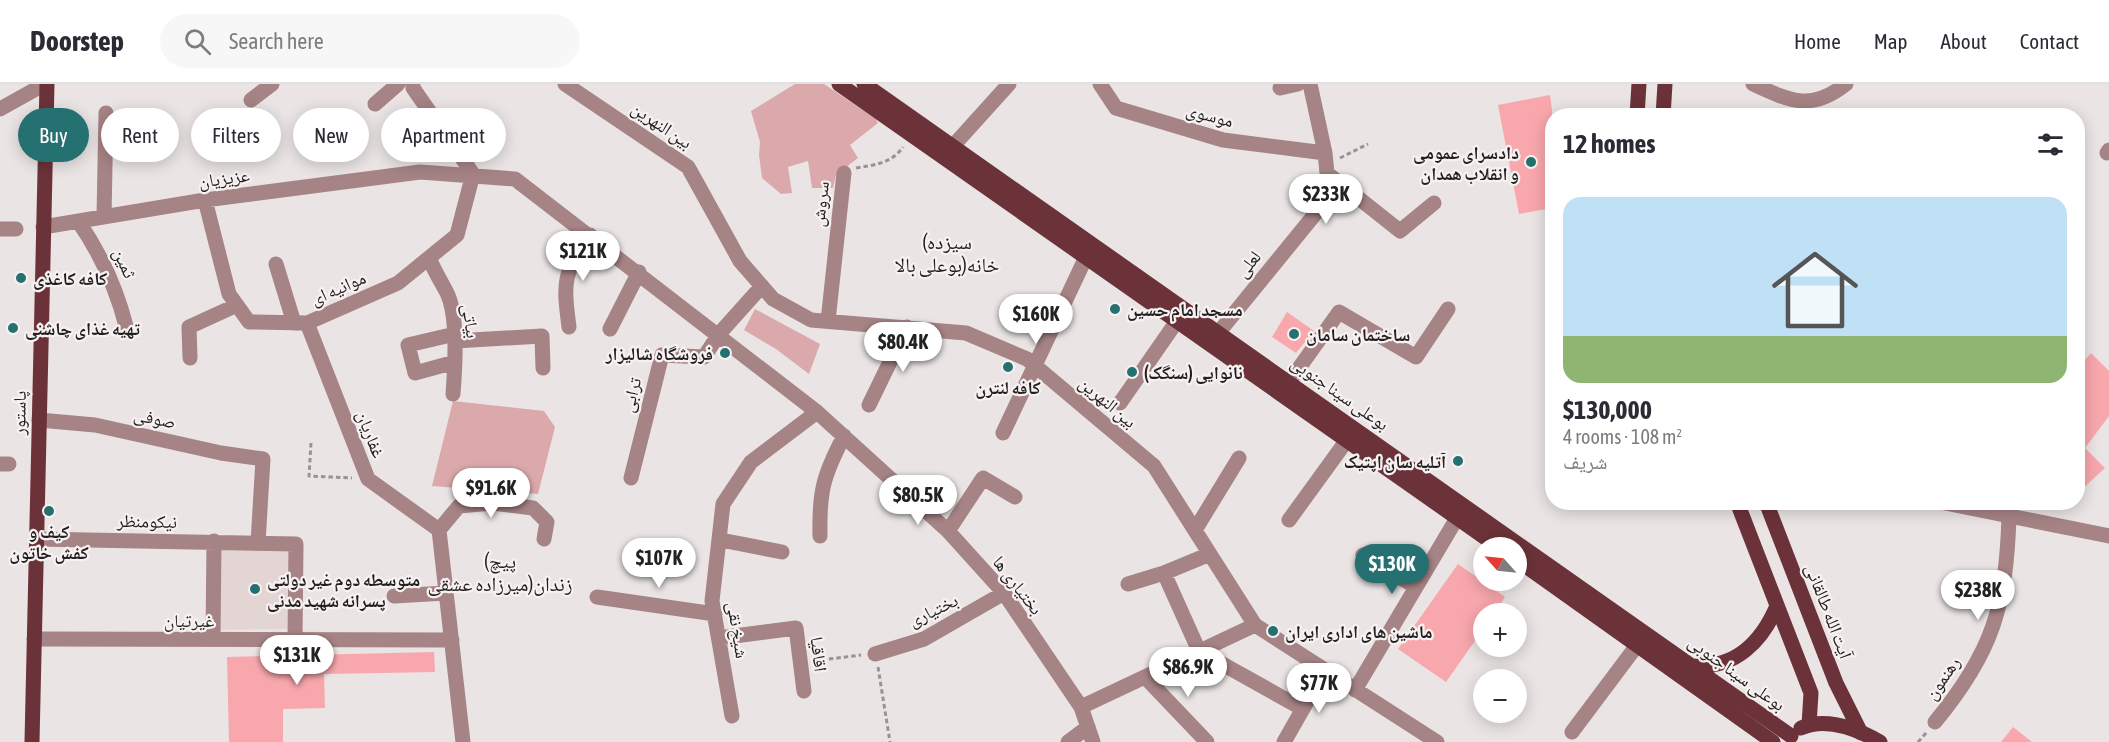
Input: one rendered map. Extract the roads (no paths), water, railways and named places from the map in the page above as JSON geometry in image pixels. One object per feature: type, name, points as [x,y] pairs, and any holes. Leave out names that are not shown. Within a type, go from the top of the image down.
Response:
[{"type":"main road","name":"پاستور","points":[[32,742],[46,84]]},
{"type":"main road","name":"بوعلی سینا جنوبی","points":[[839,84],[1484,537]]},
{"type":"main road","name":"بوعلی سینا جنوبی","points":[[864,84],[1695,666],[1789,739]]},
{"type":"main road","points":[[1638,108],[1639,84]]},
{"type":"main road","points":[[1664,108],[1665,84]]},
{"type":"main road","points":[[1740,510],[1811,693],[1809,725]]},
{"type":"main road","name":"آیت الله طالقانی","points":[[1769,510],[1836,683],[1861,732]]},
{"type":"main road","name":"بوعلی سینا جنوبی","points":[[1527,567],[1773,742]]},
{"type":"main road","points":[[1767,580],[1792,570]]},
{"type":"main road","points":[[1695,666],[1706,666],[1730,660],[1751,648],[1767,629],[1778,606]]},
{"type":"main road","points":[[1789,739],[1809,725],[1831,724],[1861,732],[1881,742]]},
{"type":"street","name":"پاستور","points":[[0,109],[46,84]]},
{"type":"street","points":[[251,100],[272,84]]},
{"type":"street","points":[[375,104],[398,84]]},
{"type":"street","points":[[413,84],[413,88],[472,174]]},
{"type":"street","points":[[953,146],[1009,84]]},
{"type":"street","name":"موسوی","points":[[1100,84],[1116,108],[1223,140],[1326,164]]},
{"type":"street","points":[[1280,88],[1298,84]]},
{"type":"street","name":"لعلی","points":[[1219,332],[1320,208],[1328,183],[1310,84]]},
{"type":"street","points":[[1753,84],[1784,97],[1806,102],[1830,97],[1846,84]]},
{"type":"street","name":"بین النهرین","points":[[570,85],[688,167],[740,261],[773,299],[811,320],[966,333],[1027,359],[1154,466],[1255,625],[1355,690],[1418,738],[1437,742]]},
{"type":"street","points":[[104,217],[105,162]]},
{"type":"street","points":[[1326,164],[1400,231],[1434,202]]},
{"type":"street","name":"عزیزیان","points":[[43,227],[205,200],[420,172],[472,174],[515,179],[719,334]]},
{"type":"street","name":"سروش","points":[[828,321],[841,183],[844,173]]},
{"type":"street","name":"موانیه ای","points":[[205,200],[229,294],[249,322],[300,323],[398,283],[457,235],[472,174]]},
{"type":"street","name":"ثمین","points":[[78,221],[100,254],[119,298],[126,326]]},
{"type":"street","points":[[569,327],[564,289],[572,261],[590,235]]},
{"type":"street","points":[[1003,433],[1086,257]]},
{"type":"street","name":"بیاتی","points":[[429,258],[440,285],[446,291],[455,338],[453,394]]},
{"type":"street","name":"غفاریان","points":[[276,264],[368,479],[439,530]]},
{"type":"street","points":[[610,329],[639,272]]},
{"type":"street","points":[[719,334],[762,286]]},
{"type":"street","points":[[190,358],[189,327],[237,305]]},
{"type":"street","points":[[1289,382],[1339,312],[1416,357],[1448,309]]},
{"type":"street","points":[[1120,403],[1177,321]]},
{"type":"street","points":[[869,405],[907,327]]},
{"type":"street","name":"بختیاری ها","points":[[719,334],[818,412],[948,531],[1004,593],[1081,707],[1090,735]]},
{"type":"street","name":"ترابی","points":[[631,478],[662,355],[704,357],[719,334]]},
{"type":"street","points":[[455,362],[415,373],[408,345],[455,338],[542,336],[543,368]]},
{"type":"street","name":"شیخ نقی","points":[[732,716],[712,601],[721,540],[723,504],[751,462],[818,412]]},
{"type":"street","name":"صوفی","points":[[39,420],[95,425],[221,453],[263,459],[258,543]]},
{"type":"street","points":[[820,536],[819,496],[827,468],[844,436]]},
{"type":"street","points":[[1289,520],[1347,440]]},
{"type":"street","points":[[1195,530],[1239,458]]},
{"type":"street","points":[[948,531],[983,478],[1015,497]]},
{"type":"street","points":[[463,742],[439,530],[459,506],[492,503],[533,508],[547,522],[544,539]]},
{"type":"street","points":[[1979,510],[2109,536]]},
{"type":"street","name":"رهنمون","points":[[1935,722],[1970,675],[1988,642],[2000,608],[2008,554],[2009,516]]},
{"type":"street","points":[[1355,690],[1457,518]]},
{"type":"street","name":"نیکومنظر","points":[[36,539],[296,544],[295,639]]},
{"type":"street","points":[[721,540],[782,552]]},
{"type":"street","points":[[213,639],[214,541]]},
{"type":"street","points":[[1128,584],[1164,573],[1210,554]]},
{"type":"street","points":[[1363,555],[1416,586]]},
{"type":"street","points":[[1164,573],[1199,651],[1303,709]]},
{"type":"street","points":[[394,596],[447,593]]},
{"type":"street","name":"بختیاری","points":[[875,654],[924,639],[1004,593]]},
{"type":"street","points":[[597,597],[715,614]]},
{"type":"street","points":[[1081,707],[1255,625]]},
{"type":"street","name":"اقاقیا","points":[[719,638],[796,628],[804,691]]},
{"type":"street","name":"غیرتیان","points":[[34,639],[452,640]]},
{"type":"street","points":[[1572,732],[1638,644]]},
{"type":"street","points":[[1284,742],[1325,670]]},
{"type":"street","points":[[1146,677],[1207,742]]},
{"type":"street","points":[[1068,742],[1090,735]]},
{"type":"place","name":"دادسرای عمومی و انقلاب همدان","points":[[1531,162]]},
{"type":"place","name":"کافه کاغذی","points":[[21,278]]},
{"type":"place","name":"مسجد امام حسین","points":[[1115,309]]},
{"type":"place","name":"تهیه غذای چاشنی","points":[[13,328]]},
{"type":"place","name":"ساختمان سامان","points":[[1294,334]]},
{"type":"place","name":"فروشگاه شالیزار","points":[[725,353]]},
{"type":"place","name":"کافه لنترن","points":[[1008,367]]},
{"type":"place","name":"نانوایی (سنگک)","points":[[1132,372]]},
{"type":"place","name":"آتلیه سان اپتیک","points":[[1458,461]]},
{"type":"place","name":"کیف و کفش خاتون","points":[[49,511]]},
{"type":"place","name":"متوسطه دوم غیر دولتی پسرانه شهید مدنی","points":[[255,589]]},
{"type":"place","name":"ماشین های اداری ایران","points":[[1273,631]]},
{"type":"district","name":"(سیزده خانه(بوعلی بالا","points":[[947,252]]},
{"type":"district","name":"(پیچ زندان(میرزاده عشقی","points":[[500,572]]}]
